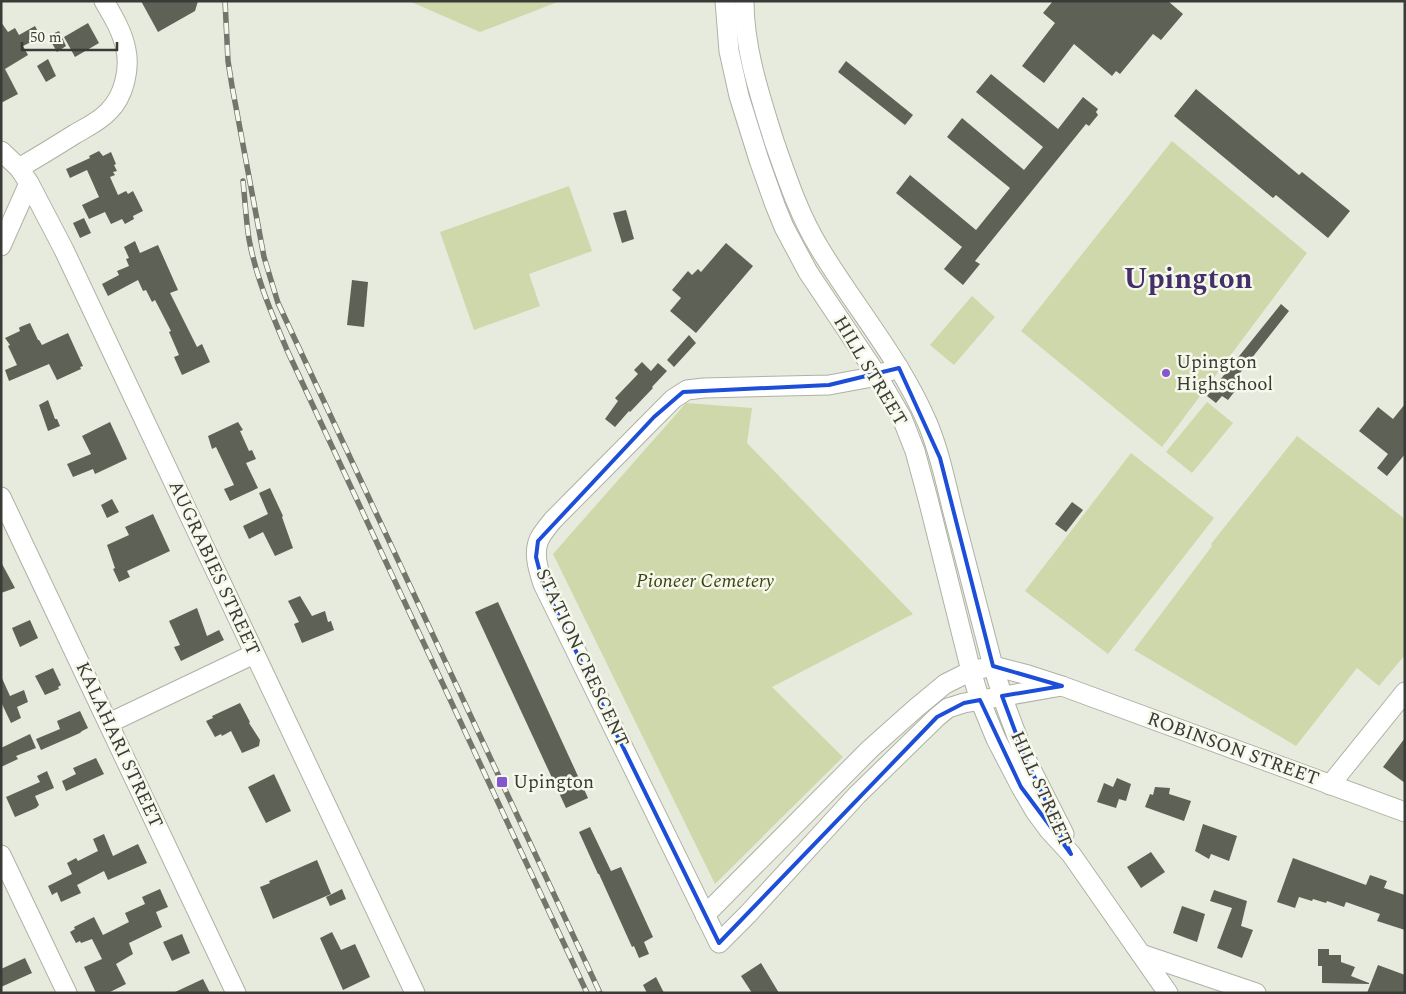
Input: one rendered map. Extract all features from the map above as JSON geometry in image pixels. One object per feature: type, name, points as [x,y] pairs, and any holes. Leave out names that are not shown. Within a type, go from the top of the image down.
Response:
[{"type":"street","points":[[1,246],[24,175],[100,119],[110,110],[121,92],[126,73],[127,54],[124,41],[104,1]]},
{"type":"street","name":"HILL STREET","points":[[725,1],[730,51],[739,96],[775,205],[784,227],[808,272],[877,376],[902,418],[915,451],[980,700],[996,740],[1021,787],[1049,830],[1071,854]]},
{"type":"street","name":"HILL STREET","points":[[744,1],[748,49],[762,105],[785,173],[804,221],[819,248],[899,368],[927,422],[937,451],[1002,696],[1024,755],[1066,838],[1071,854]]},
{"type":"street","name":"AUGRABIES STREET","points":[[1,151],[24,175],[64,250],[415,993]]},
{"type":"street","name":"STATION CRESCENT","points":[[899,368],[877,376],[819,386],[704,388],[683,392],[672,399],[654,417],[554,520],[541,536],[538,541],[536,557],[543,584],[718,943],[748,914],[857,795],[937,717],[948,708],[1002,696]]},
{"type":"street","name":"KALAHARI STREET","points":[[1,497],[236,993]]},
{"type":"street","points":[[109,723],[254,654]]},
{"type":"street","points":[[705,915],[870,749],[916,708],[945,684],[971,671],[993,666]]},
{"type":"street","name":"ROBINSON STREET","points":[[993,666],[1062,686],[1405,812]]},
{"type":"street","name":"ROBINSON STREET","points":[[1002,696],[1062,686]]},
{"type":"street","points":[[1330,785],[1405,692]]},
{"type":"street","points":[[1071,854],[1168,993]]},
{"type":"street","points":[[1,856],[67,993]]},
{"type":"street","points":[[1141,954],[1256,993]]},
{"type":"highlighted area","points":[[899,368],[940,458],[993,666],[1062,686],[1002,696],[1024,755],[1071,854],[1021,787],[980,700],[964,703],[937,717],[719,943],[543,584],[536,557],[538,541],[654,417],[683,392],[829,385]]},
{"type":"green space","points":[[409,1],[560,1],[480,32]]},
{"type":"green space","points":[[1172,141],[1307,253],[1162,447],[1021,331]]},
{"type":"green space","points":[[569,186],[592,251],[529,274],[540,306],[474,330],[440,232]]},
{"type":"green space","points":[[972,296],[995,317],[954,365],[930,345]]},
{"type":"green space","points":[[1207,402],[1233,423],[1192,473],[1166,452]]},
{"type":"green space","name":"Pioneer Cemetery","points":[[686,403],[752,408],[747,443],[913,614],[772,687],[843,757],[715,884],[553,554]]},
{"type":"green space","points":[[1297,436],[1405,519],[1405,655],[1379,686],[1357,668],[1296,746],[1134,650],[1212,546],[1211,544]]},
{"type":"green space","points":[[1131,453],[1214,518],[1108,654],[1025,591]]},
{"type":"building","points":[[141,1],[198,1],[195,11],[158,32]]},
{"type":"building","points":[[1053,1],[1168,1],[1183,14],[1161,40],[1153,34],[1120,74],[1116,71],[1112,76],[1074,44],[1044,83],[1022,66],[1055,23],[1043,13]]},
{"type":"building","points":[[1,22],[8,32],[15,28],[19,35],[35,26],[41,37],[23,46],[28,55],[5,69],[18,94],[1,103]]},
{"type":"building","points":[[88,23],[99,43],[75,57],[64,37]]},
{"type":"building","points":[[59,31],[66,46],[57,52],[48,36]]},
{"type":"building","points":[[48,59],[56,76],[46,82],[37,66]]},
{"type":"building","points":[[846,61],[913,115],[905,125],[838,72]]},
{"type":"building","points":[[991,74],[1058,129],[1083,97],[1098,109],[1096,112],[1098,115],[1089,126],[1086,124],[975,261],[980,264],[963,285],[944,269],[962,247],[896,193],[910,175],[976,230],[1010,188],[947,137],[962,118],[1024,170],[1043,147],[976,92]]},
{"type":"building","points":[[1196,89],[1299,175],[1302,172],[1350,211],[1328,238],[1276,195],[1273,198],[1174,116]]},
{"type":"building","points":[[99,151],[103,156],[111,152],[117,171],[113,172],[115,175],[110,177],[118,195],[126,191],[128,194],[133,191],[143,211],[133,216],[134,219],[125,224],[122,219],[111,224],[105,212],[89,219],[82,205],[99,197],[87,170],[70,178],[66,169],[90,158],[89,156]]},
{"type":"building","points":[[626,210],[634,239],[622,243],[613,213]]},
{"type":"building","points":[[84,218],[91,233],[80,238],[73,223]]},
{"type":"building","points":[[135,241],[140,253],[158,245],[178,290],[170,293],[197,347],[202,344],[210,362],[182,375],[174,357],[179,355],[169,332],[171,331],[155,300],[152,302],[146,290],[143,291],[138,280],[108,296],[102,284],[119,275],[117,271],[129,266],[126,259],[129,258],[124,247]]},
{"type":"building","points":[[726,243],[753,266],[696,333],[670,311],[681,298],[672,290],[688,271],[692,275],[698,269],[701,272]]},
{"type":"building","points":[[352,280],[368,282],[364,327],[347,325]]},
{"type":"building","points":[[1281,304],[1289,311],[1236,378],[1242,382],[1228,400],[1222,396],[1216,403],[1207,396]]},
{"type":"building","points":[[30,323],[42,345],[68,333],[83,366],[80,367],[81,369],[57,380],[49,364],[9,381],[5,370],[17,365],[8,346],[10,345],[5,338],[20,331],[20,327]]},
{"type":"building","points":[[689,335],[696,343],[674,367],[667,360]]},
{"type":"building","points":[[642,362],[651,371],[658,363],[667,371],[615,427],[605,419],[618,401],[615,398],[638,374],[634,370]]},
{"type":"building","points":[[48,400],[55,419],[57,419],[60,426],[48,431],[39,405]]},
{"type":"building","points":[[1405,404],[1405,454],[1387,476],[1377,468],[1388,454],[1359,431],[1378,407],[1393,419]]},
{"type":"building","points":[[110,422],[127,459],[95,474],[93,469],[73,477],[67,464],[91,454],[82,436]]},
{"type":"building","points":[[238,422],[243,430],[240,431],[249,451],[252,450],[256,459],[246,463],[258,488],[230,501],[224,489],[234,485],[216,447],[212,449],[208,436]]},
{"type":"building","points":[[270,488],[283,516],[293,548],[275,556],[263,532],[249,539],[243,526],[268,514],[259,493]]},
{"type":"building","points":[[112,499],[119,512],[107,518],[101,505]]},
{"type":"building","points":[[1072,502],[1083,510],[1066,532],[1055,524]]},
{"type":"building","points":[[153,514],[170,551],[127,571],[130,577],[119,582],[113,569],[115,568],[107,545],[129,535],[125,527]]},
{"type":"building","points":[[1,562],[15,588],[1,593]]},
{"type":"building","points":[[300,596],[312,616],[325,611],[328,622],[331,621],[334,630],[302,643],[294,624],[299,622],[288,601]]},
{"type":"building","points":[[498,602],[588,798],[566,808],[475,612]]},
{"type":"building","points":[[197,608],[207,636],[219,630],[224,640],[181,661],[174,647],[180,645],[169,621]]},
{"type":"building","points":[[30,620],[38,638],[20,647],[12,628]]},
{"type":"building","points":[[53,668],[61,685],[58,687],[59,689],[45,695],[35,676]]},
{"type":"building","points":[[1,676],[10,696],[24,690],[28,702],[17,707],[21,718],[11,723],[1,702]]},
{"type":"building","points":[[240,703],[249,723],[260,740],[259,746],[242,753],[231,731],[222,736],[221,734],[215,737],[206,721],[213,718],[212,716]]},
{"type":"building","points":[[80,711],[88,728],[41,750],[36,739],[60,729],[57,721]]},
{"type":"building","points":[[30,734],[36,748],[16,756],[18,759],[1,767],[1,748]]},
{"type":"building","points":[[1405,738],[1405,783],[1383,767]]},
{"type":"building","points":[[96,758],[104,774],[66,791],[62,781],[76,774],[73,768]]},
{"type":"building","points":[[47,771],[54,788],[35,796],[39,805],[36,808],[15,817],[6,797],[40,782],[37,776]]},
{"type":"building","points":[[274,774],[291,811],[266,823],[248,787]]},
{"type":"building","points":[[1117,778],[1131,784],[1126,801],[1119,799],[1116,808],[1097,802],[1104,783],[1113,787]]},
{"type":"building","points":[[1155,787],[1170,788],[1169,794],[1191,801],[1184,821],[1145,807],[1150,794],[1153,795]]},
{"type":"building","points":[[1203,824],[1237,836],[1229,861],[1211,854],[1209,859],[1195,851]]},
{"type":"building","points":[[590,827],[611,871],[621,867],[653,937],[644,942],[649,954],[639,958],[598,874],[579,832]]},
{"type":"building","points":[[104,834],[113,856],[138,844],[147,863],[108,880],[104,871],[77,885],[81,893],[61,902],[57,892],[52,895],[48,886],[72,874],[67,863],[76,858],[78,861],[98,851],[93,839]]},
{"type":"building","points":[[1151,852],[1165,872],[1141,888],[1127,867]]},
{"type":"building","points":[[1293,858],[1366,885],[1370,875],[1387,881],[1384,888],[1405,895],[1405,930],[1377,921],[1380,914],[1346,902],[1344,907],[1327,901],[1326,903],[1313,899],[1312,901],[1299,897],[1295,908],[1277,902]]},
{"type":"building","points":[[317,860],[331,894],[273,919],[260,887],[270,883],[269,881]]},
{"type":"building","points":[[160,889],[168,907],[156,912],[162,927],[129,943],[133,954],[116,964],[126,984],[108,993],[96,993],[84,967],[102,959],[92,939],[76,943],[70,932],[75,929],[74,927],[94,917],[103,935],[129,922],[125,913],[145,904],[142,897]]},
{"type":"building","points":[[342,889],[346,899],[330,906],[326,897]]},
{"type":"building","points":[[1214,890],[1247,901],[1241,926],[1253,930],[1242,958],[1217,948],[1232,908],[1210,901]]},
{"type":"building","points":[[1182,906],[1205,914],[1197,942],[1173,933]]},
{"type":"building","points":[[332,932],[341,950],[355,944],[370,977],[343,990],[320,938]]},
{"type":"building","points":[[182,934],[190,953],[172,961],[163,942]]},
{"type":"building","points":[[1318,949],[1329,949],[1329,955],[1341,955],[1341,962],[1355,967],[1351,976],[1369,984],[1322,983],[1322,966],[1318,966]]},
{"type":"building","points":[[25,958],[32,973],[1,987],[1,969]]},
{"type":"building","points":[[761,963],[779,993],[752,993],[741,976]]},
{"type":"building","points":[[1378,965],[1405,975],[1405,993],[1367,993]]},
{"type":"building","points":[[656,977],[664,993],[647,993],[643,985]]},
{"type":"building","points":[[203,979],[210,993],[173,993]]},
{"type":"railway","points":[[225,1],[228,61],[232,86],[264,257],[278,303],[600,993]]},
{"type":"railway","points":[[243,181],[252,253],[265,296],[287,350],[587,993]]},
{"type":"place","name":"Upington Highschool","points":[[1166,373]]},
{"type":"place","name":"Upington","points":[[502,782]]},
{"type":"district","name":"Upington","points":[[1188,279]]}]
